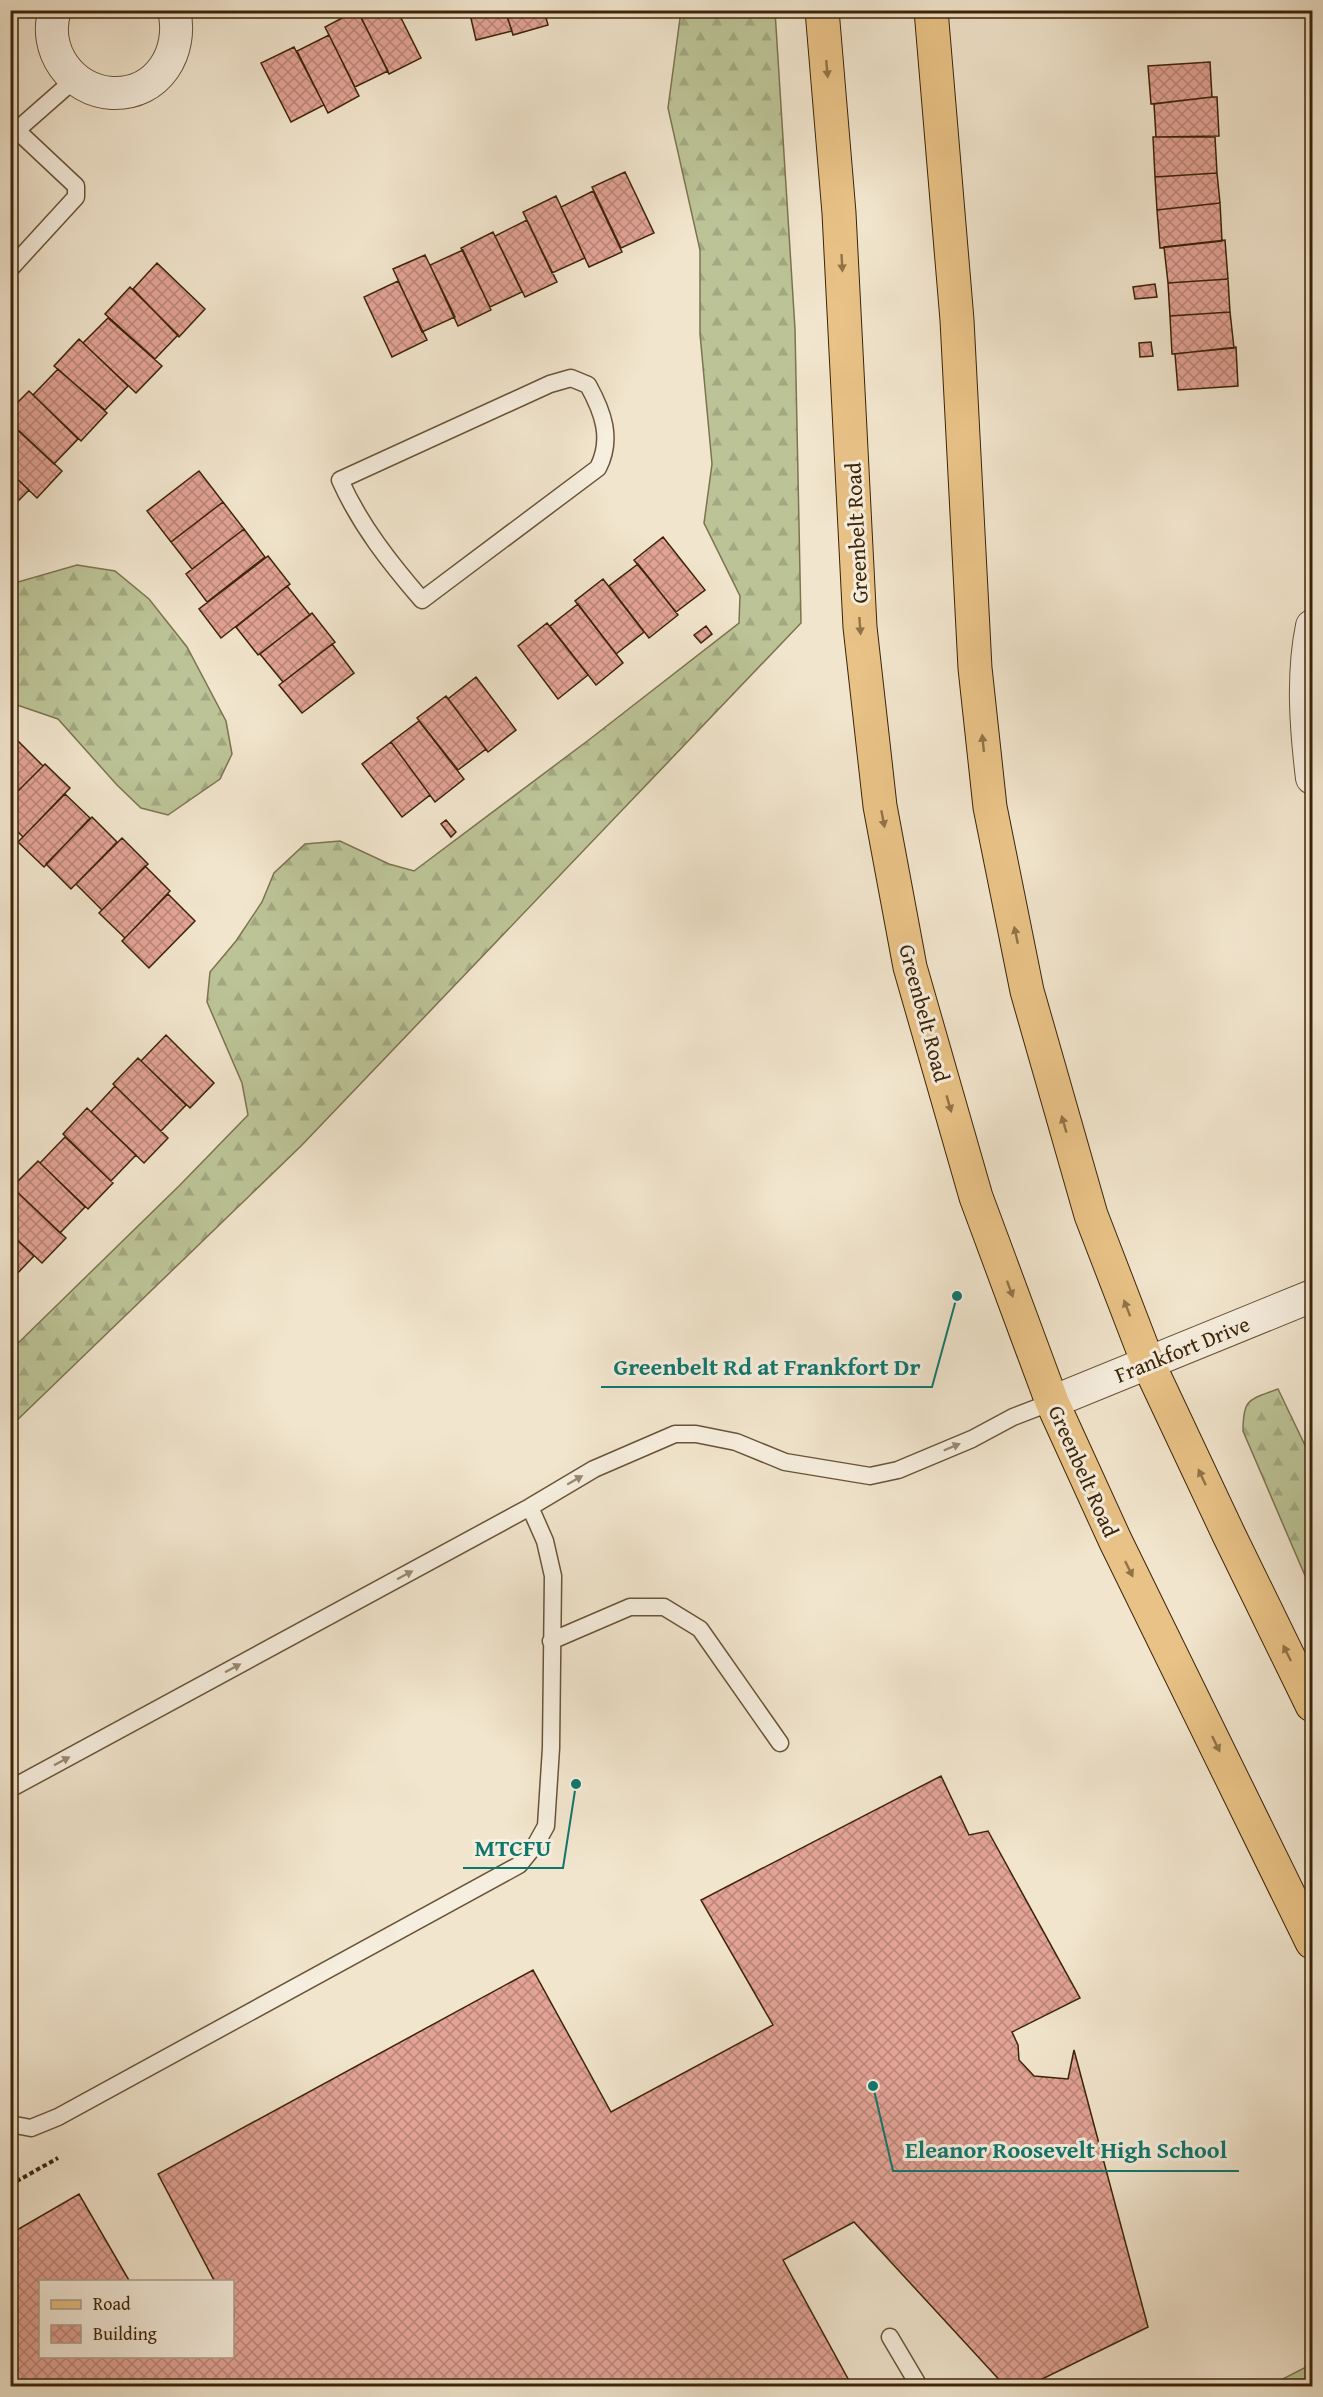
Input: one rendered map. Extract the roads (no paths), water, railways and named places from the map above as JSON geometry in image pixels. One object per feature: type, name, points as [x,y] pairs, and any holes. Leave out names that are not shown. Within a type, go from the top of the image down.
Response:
[{"type":"main road","name":"Greenbelt Road","points":[[822,10],[839,213],[860,627],[880,806],[910,967],[976,1197],[1052,1402],[1115,1540],[1312,1942]]},
{"type":"main road","points":[[931,10],[957,320],[975,668],[990,807],[1027,991],[1091,1215],[1148,1363],[1312,1705]]},
{"type":"street","points":[[55,10],[51,22],[54,48],[61,64],[75,79],[92,89],[112,93],[133,90],[156,78],[167,66],[174,51],[178,25],[174,10]]},
{"type":"street","points":[[1312,626],[1309,641],[1306,704],[1312,778]]},
{"type":"street","name":"Frankfort Drive","points":[[1052,1402],[1312,1296]]},
{"type":"lane","points":[[10,269],[76,197],[76,186],[14,127],[75,79]]},
{"type":"lane","points":[[571,378],[588,385],[598,403],[606,432],[606,453],[598,468],[422,600],[373,538],[351,505],[340,480],[550,384],[571,378]]},
{"type":"lane","points":[[10,1789],[530,1507],[594,1469],[675,1434],[696,1434],[736,1442],[785,1462],[870,1476],[898,1470],[972,1439],[1013,1417],[1052,1402]]},
{"type":"lane","points":[[10,2124],[31,2128],[58,2117],[519,1864],[536,1844],[546,1826],[551,1748],[553,1576],[545,1541],[530,1507]]},
{"type":"lane","points":[[551,1641],[630,1607],[664,1607],[700,1629],[780,1743]]},
{"type":"lane","points":[[890,2337],[919,2386]]},
{"type":"place","name":"Greenbelt Rd at Frankfort Dr","points":[[957,1296]]},
{"type":"place","name":"MTCFU","points":[[576,1784]]},
{"type":"place","name":"Eleanor Roosevelt High School","points":[[873,2086]]}]
